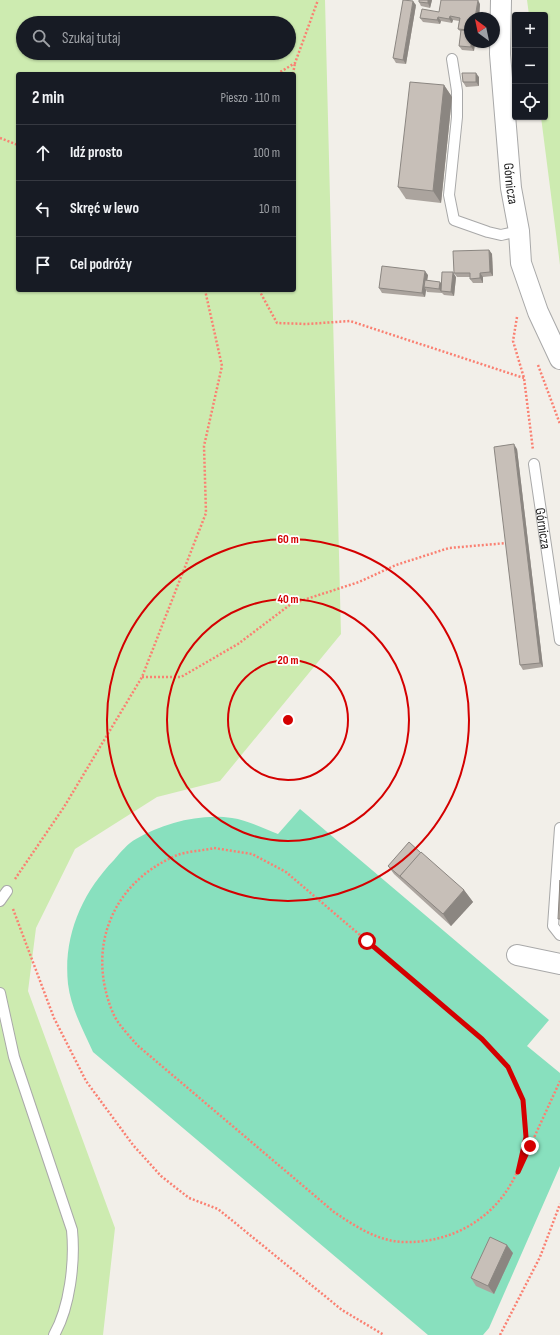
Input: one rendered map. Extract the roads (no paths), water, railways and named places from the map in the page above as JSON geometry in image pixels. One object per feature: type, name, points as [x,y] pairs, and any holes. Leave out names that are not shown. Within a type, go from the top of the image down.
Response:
[{"type":"street","name":"Górnicza","points":[[501,0],[502,70],[511,188],[519,231],[521,263],[538,312],[560,359]]},
{"type":"street","points":[[516,955],[560,964]]},
{"type":"lane","points":[[452,59],[457,91],[458,117],[449,195],[454,220],[501,235],[519,231]]},
{"type":"lane","name":"Górnicza","points":[[534,464],[560,640]]},
{"type":"lane","points":[[560,828],[553,926],[560,936]]},
{"type":"lane","points":[[0,901],[7,891]]},
{"type":"lane","points":[[0,993],[14,1057],[72,1230],[74,1246],[67,1296],[61,1323],[54,1335]]}]
